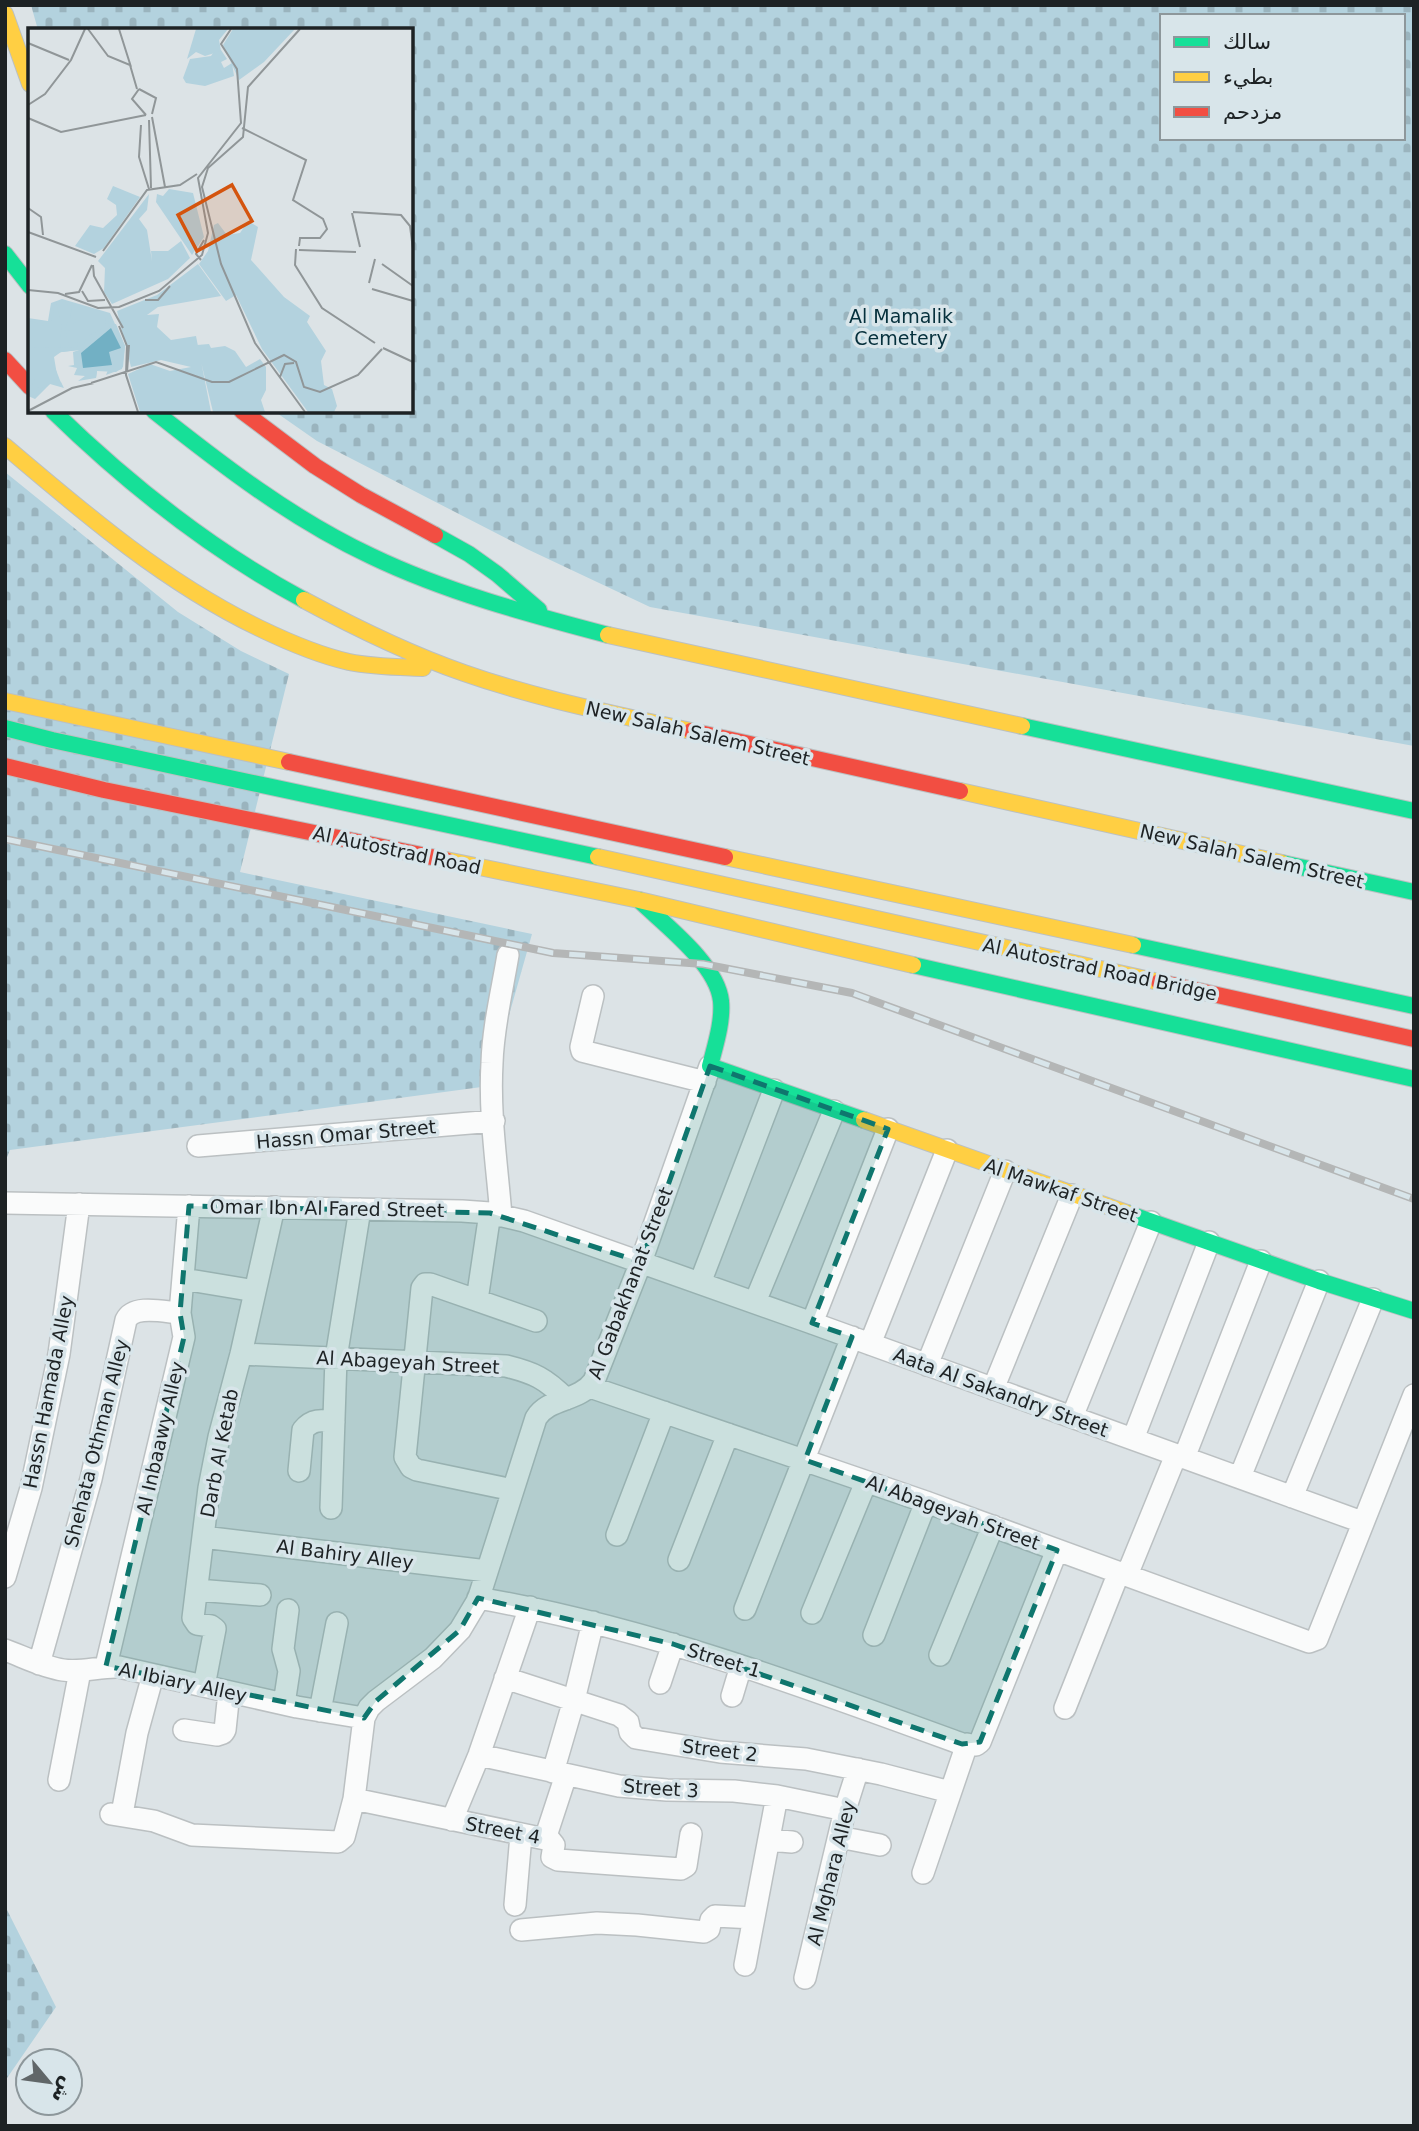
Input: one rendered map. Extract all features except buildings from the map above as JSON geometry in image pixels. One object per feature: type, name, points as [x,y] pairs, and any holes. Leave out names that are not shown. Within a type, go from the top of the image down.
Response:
[{"type":"main road","points":[[11,18],[28,76]]},
{"type":"main road","points":[[5,254],[28,283]]},
{"type":"main road","points":[[5,360],[28,385]]},
{"type":"main road","name":"New Salah Salem Street","points":[[55,413],[140,489],[227,553],[306,601],[377,638],[449,668],[600,711],[1414,892]]},
{"type":"main road","points":[[158,413],[228,469],[335,537],[402,570],[550,621],[1414,811]]},
{"type":"main road","points":[[245,413],[315,466],[361,495],[469,554],[498,574],[550,621]]},
{"type":"main road","points":[[5,446],[125,548],[191,593],[238,618],[299,646],[349,662],[390,667],[449,668]]},
{"type":"main road","points":[[5,701],[1414,1006]]},
{"type":"main road","name":"Al Autostrad Road","points":[[5,728],[787,898]]},
{"type":"main road","name":"Al Autostrad Road","points":[[5,766],[104,790],[639,900],[788,936]]},
{"type":"main road","name":"Al Autostrad Road Bridge","points":[[787,898],[1414,1039]]},
{"type":"main road","name":"Al Gabakhanat Street","points":[[639,900],[703,964],[715,981],[721,999],[708,1074]]},
{"type":"main road","name":"Al Autostrad Road Bridge","points":[[788,936],[975,981],[1414,1079]]},
{"type":"main road","name":"Al Mawkaf Street","points":[[708,1074],[774,1090],[1261,1261],[1414,1311]]},
{"type":"street","points":[[477,1300],[496,1214],[491,1064],[508,955]]},
{"type":"street","points":[[593,996],[580,1047],[582,1051],[708,1074]]},
{"type":"street","name":"Al Gabakhanat Street","points":[[364,1718],[376,1701],[433,1658],[460,1630],[478,1598],[536,1418],[541,1410],[582,1393],[594,1381],[708,1074]]},
{"type":"street","points":[[701,1283],[774,1090]]},
{"type":"street","points":[[755,1302],[834,1111]]},
{"type":"street","name":"Hassn Omar Street","points":[[198,1146],[494,1121]]},
{"type":"street","points":[[812,1323],[888,1129]]},
{"type":"street","points":[[745,1609],[804,1460],[947,1150]]},
{"type":"street","points":[[927,1365],[1005,1171]]},
{"type":"street","points":[[993,1389],[1072,1195]]},
{"type":"street","name":"Omar Ibn Al Fared Street","points":[[5,1203],[462,1211],[496,1214],[524,1221],[640,1262]]},
{"type":"street","name":"Hassn Hamada Alley","points":[[5,1577],[31,1488],[59,1354],[79,1204]]},
{"type":"street","name":"Al Inbaawy Alley","points":[[106,1666],[184,1337],[180,1313],[189,1206]]},
{"type":"street","name":"Darb Al Ketab","points":[[204,1686],[215,1629],[197,1624],[193,1618],[209,1488],[274,1208]]},
{"type":"street","points":[[331,1508],[335,1358],[360,1209]]},
{"type":"street","points":[[1072,1417],[1151,1222]]},
{"type":"street","points":[[1133,1439],[1209,1242]]},
{"type":"street","points":[[1065,1708],[1123,1574],[1180,1456],[1261,1261]]},
{"type":"street","name":"Aata Al Sakandry Street","points":[[640,1262],[1362,1522]]},
{"type":"street","points":[[183,1279],[255,1291]]},
{"type":"street","points":[[1240,1477],[1319,1281]]},
{"type":"street","points":[[513,1490],[417,1470],[407,1462],[405,1457],[413,1362],[422,1288],[425,1284],[430,1284],[536,1321]]},
{"type":"street","points":[[1293,1497],[1373,1299]]},
{"type":"street","name":"Shehata Othman Alley","points":[[39,1664],[91,1479],[126,1320],[129,1314],[138,1311],[180,1313]]},
{"type":"street","name":"Al Abageyah Street","points":[[241,1354],[506,1366],[527,1371],[548,1381],[566,1399]]},
{"type":"street","name":"Al Abageyah Street","points":[[590,1387],[926,1502],[1309,1642],[1317,1639],[1362,1522]]},
{"type":"street","points":[[1362,1522],[1414,1395]]},
{"type":"street","points":[[617,1535],[664,1412]]},
{"type":"street","points":[[299,1471],[303,1430],[318,1420],[334,1422]]},
{"type":"street","points":[[679,1560],[728,1434]]},
{"type":"street","points":[[812,1613],[866,1482]]},
{"type":"street","points":[[873,1635],[926,1502]]},
{"type":"street","points":[[940,1655],[993,1526]]},
{"type":"street","name":"Al Bahiry Alley","points":[[203,1537],[487,1571]]},
{"type":"street","points":[[923,1873],[965,1744],[976,1745],[981,1742],[1058,1550]]},
{"type":"street","points":[[197,1590],[260,1595]]},
{"type":"street","name":"Street 1","points":[[478,1598],[530,1607],[673,1644],[812,1688],[965,1744]]},
{"type":"street","points":[[452,1820],[479,1755],[530,1607]]},
{"type":"street","points":[[284,1704],[289,1671],[283,1649],[288,1610]]},
{"type":"street","points":[[545,1839],[593,1622]]},
{"type":"street","points":[[320,1710],[337,1623]]},
{"type":"street","points":[[660,1683],[673,1644]]},
{"type":"street","name":"Al Ibiary Alley","points":[[5,1650],[39,1664],[64,1670],[119,1667],[284,1704],[364,1718]]},
{"type":"street","points":[[732,1696],[741,1666]]},
{"type":"street","points":[[59,1780],[80,1671]]},
{"type":"street","points":[[153,1675],[117,1814],[154,1821],[192,1835],[338,1842],[344,1838],[354,1799],[364,1718]]},
{"type":"street","name":"Street 2","points":[[505,1678],[624,1718],[628,1721],[632,1736],[636,1738],[720,1752],[806,1759],[950,1792]]},
{"type":"street","points":[[184,1730],[217,1735],[223,1733],[229,1692]]},
{"type":"street","name":"Street 3","points":[[479,1755],[631,1787],[734,1791],[777,1796],[845,1810]]},
{"type":"street","name":"Al Mghara Alley","points":[[806,1978],[845,1810],[858,1769]]},
{"type":"street","points":[[745,1965],[777,1796]]},
{"type":"street","name":"Street 4","points":[[354,1799],[550,1840],[554,1845],[552,1857],[558,1860],[681,1869],[686,1866],[691,1834]]},
{"type":"street","points":[[515,1905],[521,1835]]},
{"type":"street","points":[[839,1837],[880,1845]]},
{"type":"street","points":[[769,1840],[792,1842]]},
{"type":"street","points":[[521,1930],[597,1923],[704,1932],[709,1929],[715,1916],[754,1918]]},
{"type":"highlighted area","points":[[710,1066],[888,1129],[812,1323],[852,1337],[805,1460],[1057,1550],[980,1742],[962,1744],[673,1644],[478,1598],[460,1630],[376,1701],[364,1718],[106,1666],[184,1337],[180,1313],[189,1206],[490,1213],[641,1262]]},
{"type":"green space","name":"Al Mamalik Cemetery","points":[[31,5],[1414,5],[1414,746],[650,607],[527,549],[317,441],[277,413],[413,413],[413,28],[37,28]]},
{"type":"green space","points":[[5,472],[178,612],[241,651],[289,674],[240,872],[532,934],[489,1086],[10,1150],[5,1162]]},
{"type":"green space","points":[[5,1906],[56,2007],[28,2047],[14,2047],[14,2068],[5,2081]]},
{"type":"railway","points":[[5,839],[553,953],[703,964],[852,993],[1414,1199]]},
{"type":"traffic: fast","points":[[5,254],[28,283]]},
{"type":"traffic: fast","points":[[55,413],[111,465],[172,514],[236,560],[304,600]]},
{"type":"traffic: fast","points":[[157,413],[232,471],[286,508],[371,556],[428,581],[608,635]]},
{"type":"traffic: fast","points":[[435,535],[497,574],[539,610]]},
{"type":"traffic: fast","points":[[1022,726],[1414,811]]},
{"type":"traffic: fast","points":[[5,728],[598,857]]},
{"type":"traffic: fast","points":[[1282,863],[1414,892]]},
{"type":"traffic: fast","points":[[639,900],[700,959],[717,987],[721,1001],[721,1017],[710,1066],[864,1120]]},
{"type":"traffic: fast","points":[[1133,945],[1414,1006]]},
{"type":"traffic: fast","points":[[913,965],[1414,1079]]},
{"type":"traffic: fast","points":[[1127,1213],[1319,1281],[1414,1311]]},
{"type":"traffic: slow","points":[[5,14],[28,78]]},
{"type":"traffic: slow","points":[[5,446],[126,545],[190,590],[224,610],[281,638],[337,659],[367,665],[423,668]]},
{"type":"traffic: slow","points":[[304,600],[383,640],[464,673],[548,698],[691,731]]},
{"type":"traffic: slow","points":[[608,635],[1022,726]]},
{"type":"traffic: slow","points":[[5,701],[289,762]]},
{"type":"traffic: slow","points":[[960,791],[1282,863]]},
{"type":"traffic: slow","points":[[598,857],[1159,982]]},
{"type":"traffic: slow","points":[[725,857],[1133,945]]},
{"type":"traffic: slow","points":[[446,860],[639,900],[913,965]]},
{"type":"traffic: slow","points":[[864,1120],[1127,1213]]},
{"type":"traffic: jam","points":[[5,360],[28,385]]},
{"type":"traffic: jam","points":[[245,413],[315,466],[361,495],[435,535]]},
{"type":"traffic: jam","points":[[691,731],[960,791]]},
{"type":"traffic: jam","points":[[289,762],[725,857]]},
{"type":"traffic: jam","points":[[5,766],[104,790],[446,860]]},
{"type":"traffic: jam","points":[[1159,982],[1414,1039]]}]
